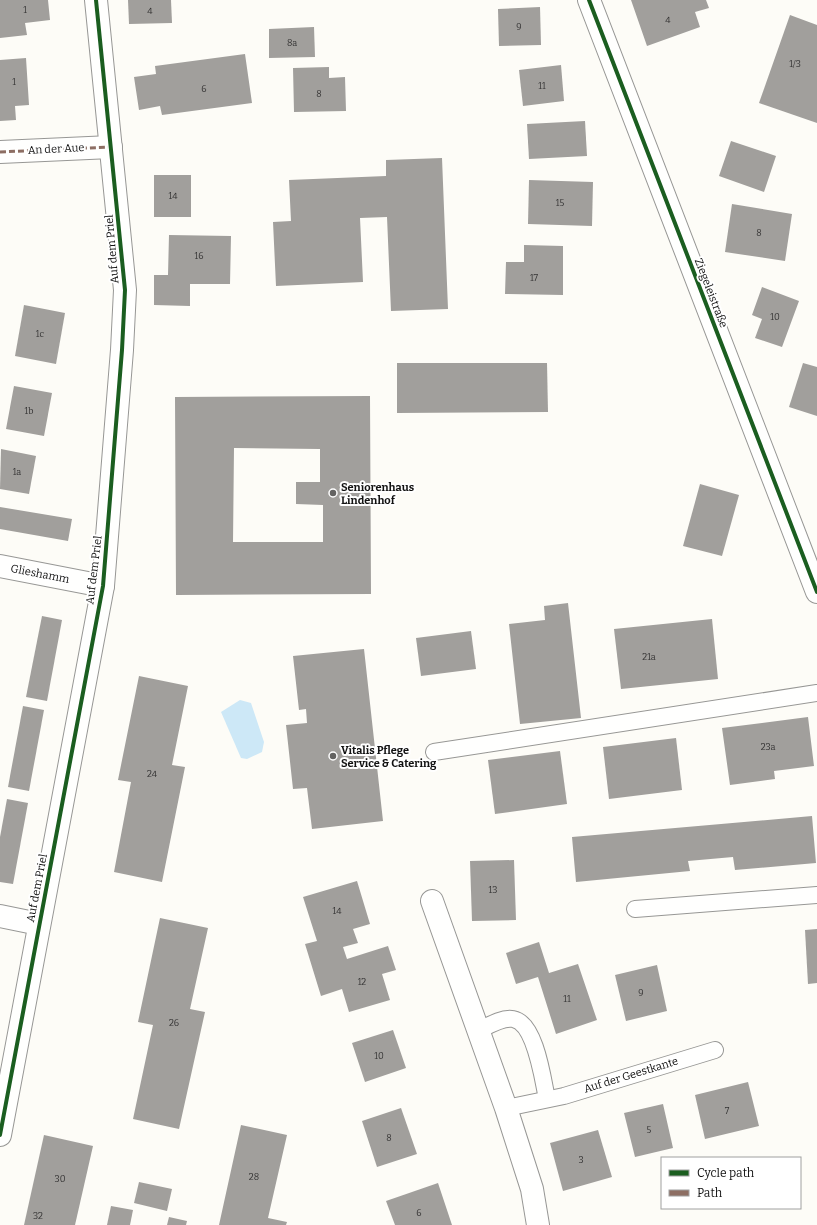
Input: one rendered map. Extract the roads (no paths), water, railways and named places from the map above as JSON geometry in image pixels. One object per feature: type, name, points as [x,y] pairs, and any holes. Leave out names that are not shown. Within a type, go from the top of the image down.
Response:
[{"type":"street","name":"Auf dem Priel","points":[[0,1135],[103,586],[122,350],[125,290],[96,0]]},
{"type":"street","name":"Ziegeleistraße","points":[[589,0],[817,592]]},
{"type":"street","name":"An der Aue","points":[[0,152],[111,147]]},
{"type":"street","name":"Glieshamm","points":[[0,566],[103,586]]},
{"type":"street","points":[[432,901],[506,1108],[532,1189],[538,1225]]},
{"type":"street","points":[[0,916],[39,924]]},
{"type":"lane","points":[[434,752],[817,693]]},
{"type":"lane","points":[[635,909],[817,894]]},
{"type":"lane","points":[[478,1031],[502,1020],[513,1019],[522,1023],[530,1034],[537,1055],[547,1099]]},
{"type":"lane","name":"Auf der Geestkante","points":[[506,1108],[564,1096],[715,1050]]},
{"type":"water","points":[[240,700],[251,703],[264,742],[262,752],[247,759],[241,758],[221,712]]},
{"type":"place","name":"Seniorenhaus Lindenhof","points":[[333,493]]},
{"type":"place","name":"Vitalis Pflege Service & Catering","points":[[333,756]]}]
